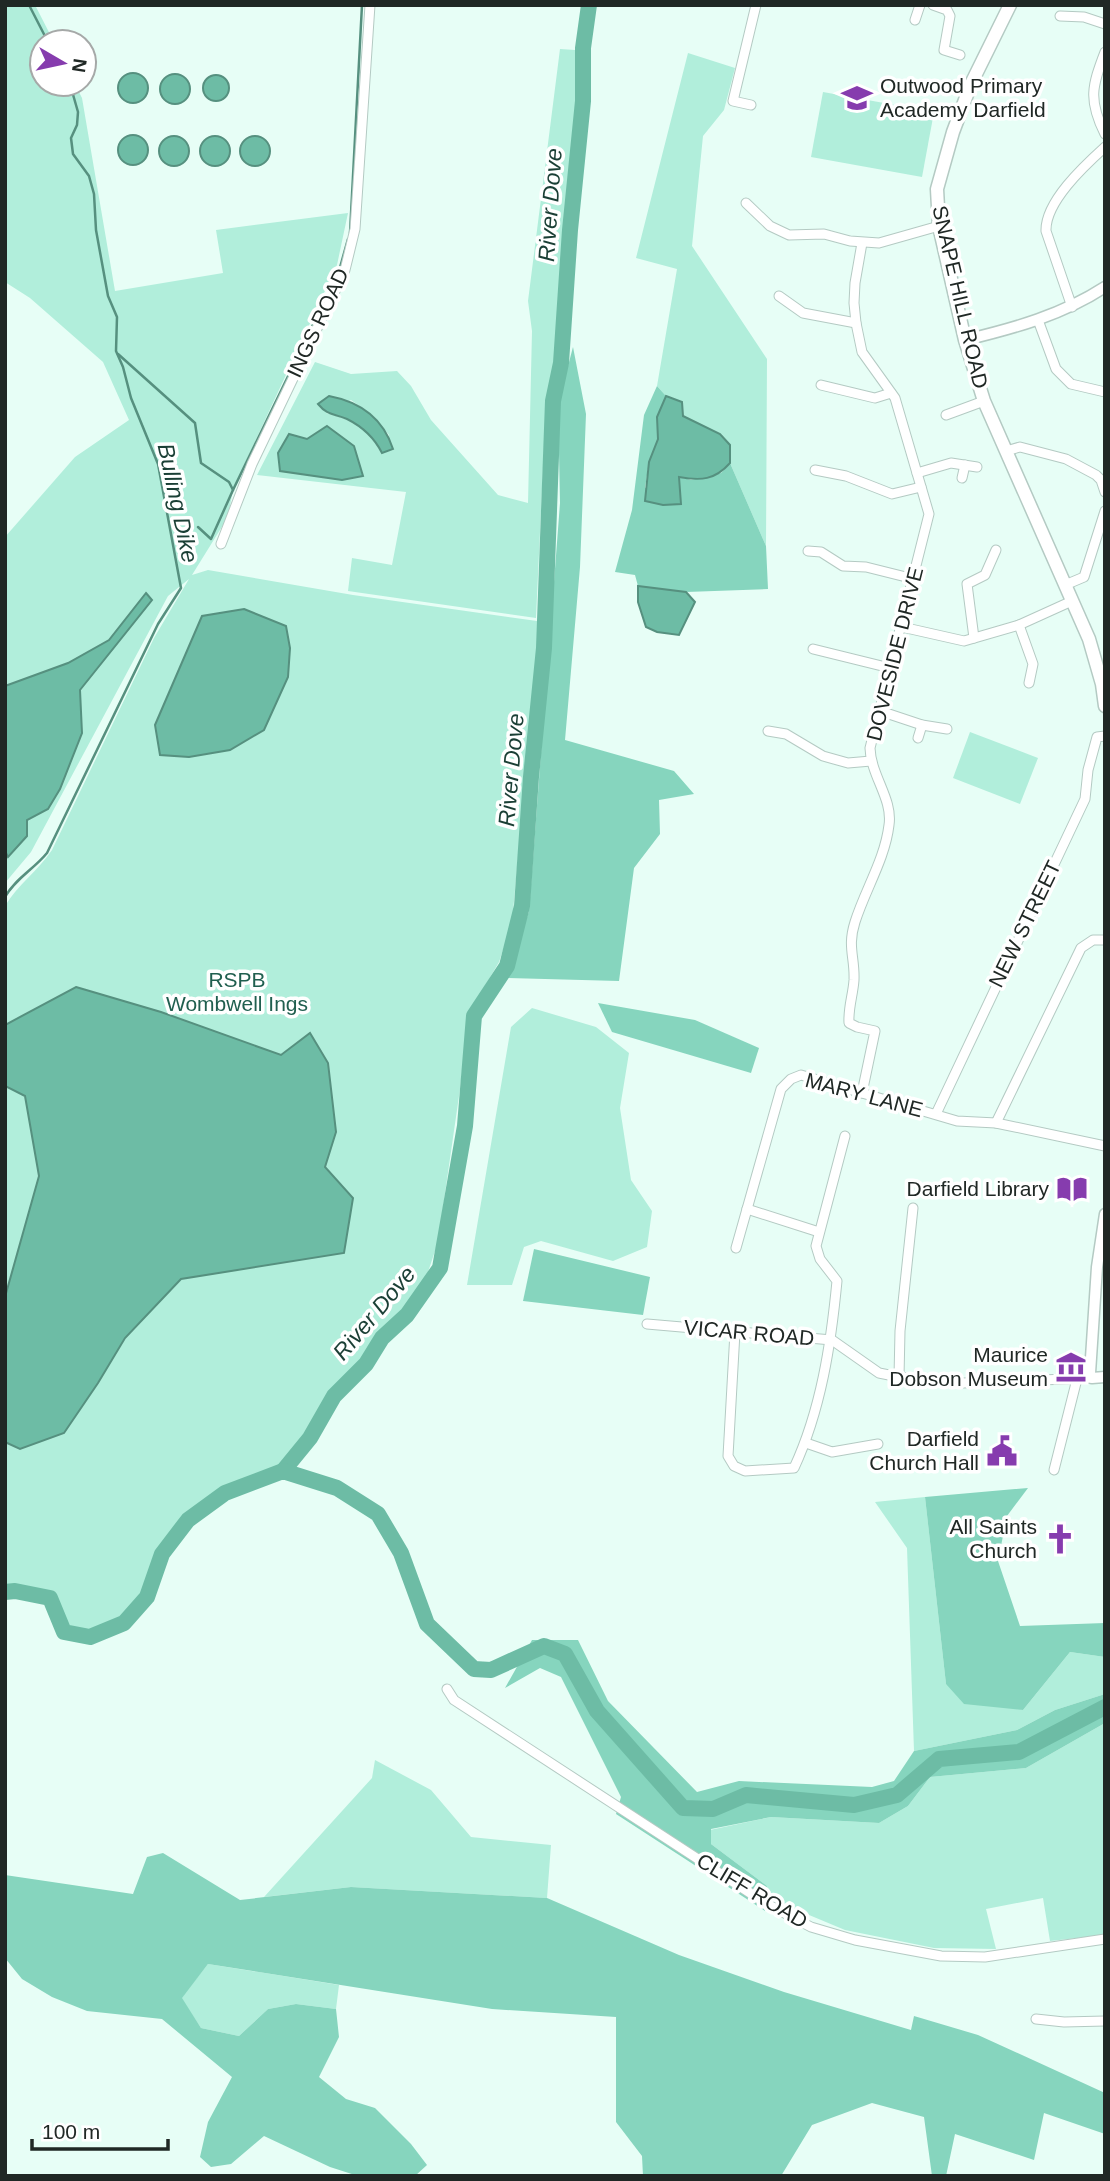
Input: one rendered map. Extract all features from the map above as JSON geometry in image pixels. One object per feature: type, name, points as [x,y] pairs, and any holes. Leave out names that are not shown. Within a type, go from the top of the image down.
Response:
[{"type":"main road","name":"SNAPE HILL ROAD","points":[[1010,5],[971,83],[949,143],[937,189],[939,226],[965,340],[984,401],[1089,639],[1103,684],[1105,706]]},
{"type":"street","name":"INGS ROAD","points":[[221,544],[252,464],[345,270],[356,216],[370,5]]},
{"type":"street","points":[[751,105],[733,101],[756,5]]},
{"type":"street","points":[[915,20],[919,5]]},
{"type":"street","points":[[933,5],[947,10],[950,16],[944,50],[960,55]]},
{"type":"street","points":[[1060,16],[1084,17],[1105,24]]},
{"type":"street","points":[[1105,52],[1093,83],[1095,113],[1105,134]]},
{"type":"street","points":[[1072,307],[1064,289],[1045,221],[1052,206],[1082,168],[1105,147]]},
{"type":"street","points":[[746,203],[770,226],[789,235],[824,234],[862,243],[889,242],[939,226]]},
{"type":"street","name":"DOVESIDE DRIVE","points":[[862,243],[855,283],[856,323],[862,352],[895,398],[929,514],[873,737],[871,761],[889,807],[890,822],[887,839],[854,923],[850,947],[854,970],[849,1023],[875,1031],[862,1093]]},
{"type":"street","points":[[965,340],[1038,320],[1072,307],[1105,287]]},
{"type":"street","points":[[779,296],[803,313],[856,323]]},
{"type":"street","points":[[1038,320],[1056,369],[1071,384],[1105,392]]},
{"type":"street","points":[[821,385],[875,398],[891,393]]},
{"type":"street","points":[[946,415],[984,401]]},
{"type":"street","points":[[1006,451],[1020,447],[1066,459],[1096,475],[1105,492]]},
{"type":"street","points":[[917,473],[951,463],[977,467]]},
{"type":"street","points":[[962,478],[965,465]]},
{"type":"street","points":[[815,471],[846,476],[892,494],[921,487]]},
{"type":"street","points":[[1065,584],[1084,577],[1105,511]]},
{"type":"street","points":[[974,638],[967,584],[985,575],[996,550]]},
{"type":"street","points":[[808,551],[821,552],[843,566],[866,567],[914,579]]},
{"type":"street","points":[[902,627],[964,641],[1019,625],[1072,601]]},
{"type":"street","points":[[1019,625],[1033,664],[1029,682]]},
{"type":"street","points":[[813,649],[890,668]]},
{"type":"street","points":[[880,711],[922,725],[947,729]]},
{"type":"street","points":[[918,738],[922,725]]},
{"type":"street","points":[[768,732],[786,734],[823,756],[848,763],[871,761]]},
{"type":"street","name":"NEW STREET","points":[[936,1114],[1085,799],[1088,770],[1097,737],[1105,736]]},
{"type":"street","points":[[996,1123],[1081,948],[1093,940],[1105,940]]},
{"type":"street","name":"MARY LANE","points":[[747,1209],[781,1089],[801,1075],[957,1121],[996,1123],[1105,1146]]},
{"type":"street","points":[[735,1332],[728,1456],[734,1466],[745,1471],[794,1468],[806,1443],[832,1339],[837,1281],[820,1259],[816,1246],[845,1136]]},
{"type":"street","points":[[899,1377],[900,1331],[913,1208]]},
{"type":"street","points":[[736,1248],[747,1209],[818,1232]]},
{"type":"street","points":[[1105,1214],[1097,1267],[1090,1373],[1092,1378],[1105,1377]]},
{"type":"street","name":"VICAR ROAD","points":[[647,1324],[832,1339],[879,1373],[899,1377],[963,1383],[1092,1378]]},
{"type":"street","points":[[1054,1470],[1077,1379]]},
{"type":"street","points":[[806,1443],[832,1452],[878,1444]]},
{"type":"street","name":"CLIFF ROAD","points":[[447,1689],[454,1700],[767,1904],[811,1927],[855,1941],[941,1956],[985,1957],[1105,1939]]},
{"type":"street","points":[[1036,2019],[1064,2022],[1105,2021]]},
{"type":"green space","name":"RSPB Wombwell Ings","points":[[5,5],[35,5],[47,28],[28,28],[28,98],[82,98],[115,291],[223,273],[216,230],[348,213],[337,265],[233,489],[228,517],[192,575],[208,570],[353,595],[537,621],[537,648],[512,923],[499,962],[468,1015],[438,1242],[427,1275],[409,1302],[335,1389],[305,1434],[279,1465],[220,1490],[184,1516],[158,1552],[142,1595],[121,1620],[91,1633],[68,1627],[55,1595],[16,1585],[5,1587],[5,906],[52,850],[154,638],[189,579],[168,596],[31,852],[5,883],[5,851],[8,856],[27,820],[48,809],[60,789],[82,733],[80,690],[151,600],[146,594],[109,640],[68,663],[5,686],[5,537],[75,457],[129,420],[103,362],[30,298],[5,282]]},
{"type":"green space","points":[[560,49],[575,50],[576,102],[554,362],[546,403],[536,618],[348,591],[352,558],[392,565],[406,492],[257,475],[315,362],[351,374],[397,371],[411,386],[431,420],[498,495],[528,503],[532,331],[528,301]],"holes":[[[351,400],[374,417],[389,435],[382,453],[365,431],[343,418],[326,413]]]},
{"type":"green space","points":[[688,53],[735,68],[724,110],[703,136],[692,246],[767,359],[766,546],[730,463],[730,445],[683,416],[682,402],[666,396],[657,386],[677,269],[636,258]]},
{"type":"green space","points":[[823,92],[934,112],[922,177],[811,157]]},
{"type":"green space","points":[[970,732],[1038,758],[1020,804],[953,778]]},
{"type":"green space","points":[[532,1008],[596,1027],[629,1053],[620,1108],[631,1180],[652,1211],[647,1247],[613,1261],[541,1241],[524,1247],[512,1285],[467,1285],[511,1027]]},
{"type":"green space","points":[[925,1497],[946,1684],[1023,1710],[1070,1652],[1105,1657],[1105,1694],[1055,1710],[1017,1730],[914,1751],[907,1548],[875,1502]]},
{"type":"green space","points":[[1105,1723],[1105,1935],[1050,1941],[1043,1898],[986,1909],[996,1949],[934,1948],[845,1930],[766,1897],[767,1886],[711,1844],[710,1830],[771,1817],[879,1823],[908,1806],[930,1777],[1026,1768]]},
{"type":"green space","points":[[375,1760],[431,1790],[471,1837],[551,1845],[547,1898],[351,1887],[264,1897],[372,1778]]},
{"type":"green space","points":[[208,1964],[339,1985],[336,2009],[296,2004],[268,2009],[239,2036],[201,2028],[181,1998]]},
{"type":"shaded area","points":[[133,73],[144,77],[148,88],[144,99],[133,103],[122,99],[118,88],[122,77]]},
{"type":"shaded area","points":[[175,74],[186,78],[190,89],[186,100],[175,104],[164,100],[160,89],[164,78]]},
{"type":"shaded area","points":[[216,75],[225,79],[229,88],[225,97],[216,101],[207,97],[203,88],[207,79]]},
{"type":"shaded area","points":[[133,135],[144,139],[148,150],[144,161],[133,165],[122,161],[118,150],[122,139]]},
{"type":"shaded area","points":[[174,136],[185,140],[189,151],[185,162],[174,166],[163,162],[159,151],[163,140]]},
{"type":"shaded area","points":[[215,136],[226,140],[230,151],[226,162],[215,166],[204,162],[200,151],[204,140]]},
{"type":"shaded area","points":[[255,136],[266,140],[270,151],[266,162],[255,166],[244,162],[240,151],[244,140]]},
{"type":"shaded area","points":[[573,347],[586,414],[580,567],[565,740],[674,771],[694,794],[659,800],[660,834],[634,868],[619,981],[507,978],[529,911],[560,503],[558,404]]},
{"type":"shaded area","points":[[657,386],[666,396],[657,417],[658,439],[649,462],[645,488],[679,477],[691,480],[721,473],[730,463],[766,546],[768,589],[686,592],[638,586],[635,575],[615,572],[632,510],[644,415]]},
{"type":"shaded area","points":[[329,396],[351,402],[369,413],[383,428],[393,449],[382,453],[363,429],[347,419],[325,411],[318,404]]},
{"type":"shaded area","points":[[666,396],[682,402],[683,416],[720,434],[730,445],[730,463],[719,473],[707,478],[679,477],[681,504],[663,505],[645,501],[649,462],[658,439],[657,417]]},
{"type":"shaded area","points":[[327,426],[354,446],[363,476],[342,480],[280,471],[278,453],[289,434],[307,439]]},
{"type":"shaded area","points":[[638,586],[686,592],[695,602],[679,635],[657,632],[646,627],[638,602]]},
{"type":"shaded area","points":[[146,593],[152,600],[80,690],[82,733],[60,789],[48,809],[27,820],[27,836],[8,857],[5,851],[5,686],[68,663],[109,640]]},
{"type":"shaded area","points":[[244,609],[286,626],[290,648],[288,677],[264,730],[230,750],[189,757],[160,755],[155,725],[202,616]]},
{"type":"shaded area","points":[[76,987],[161,1012],[281,1055],[310,1033],[328,1063],[336,1132],[325,1167],[353,1198],[344,1253],[181,1279],[125,1338],[64,1433],[20,1449],[5,1442],[5,1297],[39,1176],[25,1096],[5,1086],[5,1025]]},
{"type":"shaded area","points":[[598,1003],[695,1020],[759,1048],[751,1073],[612,1032]]},
{"type":"shaded area","points":[[534,1249],[650,1277],[643,1315],[523,1301]]},
{"type":"shaded area","points":[[1028,1488],[1007,1516],[998,1561],[1020,1626],[1105,1623],[1105,1657],[1070,1652],[1023,1710],[964,1704],[946,1684],[925,1497]]},
{"type":"shaded area","points":[[532,1640],[578,1640],[608,1701],[697,1792],[739,1781],[872,1787],[894,1781],[914,1751],[1017,1730],[1055,1710],[1105,1694],[1105,1723],[1026,1768],[930,1777],[908,1806],[879,1823],[771,1817],[711,1829],[711,1844],[767,1886],[765,1911],[616,1814],[621,1797],[561,1677],[540,1668],[505,1688]]},
{"type":"shaded area","points":[[163,1853],[240,1900],[351,1887],[547,1898],[679,1955],[784,1992],[911,2030],[914,2016],[978,2035],[1105,2093],[1105,2134],[1044,2113],[1034,2160],[955,2134],[946,2176],[932,2176],[924,2117],[872,2103],[812,2125],[781,2176],[643,2176],[642,2156],[616,2122],[616,2017],[492,2009],[208,1964],[182,1998],[201,2028],[239,2036],[268,2009],[296,2004],[336,2009],[339,2037],[319,2077],[346,2099],[375,2108],[411,2144],[427,2165],[415,2176],[358,2176],[330,2167],[264,2136],[231,2164],[211,2167],[200,2157],[208,2122],[232,2077],[162,2019],[87,2011],[52,1997],[22,1979],[5,1958],[5,1875],[133,1894],[147,1857]]},
{"type":"waterway","name":"Bulling Dike","points":[[29,5],[41,28]]},
{"type":"waterway","points":[[350,233],[362,5]]},
{"type":"waterway","name":"River Dove","points":[[283,1471],[310,1438],[334,1396],[366,1364],[382,1338],[407,1315],[440,1268],[465,1126],[474,1016],[507,966],[522,906],[544,648],[553,401],[561,363],[570,230],[583,101],[583,48],[589,5]]},
{"type":"waterway","name":"Bulling Dike","points":[[5,897],[47,853],[158,624],[181,588],[158,464],[131,398],[116,351],[117,317],[108,296],[96,230],[94,194],[89,176],[73,154],[71,138],[77,125],[78,112],[74,98]]},
{"type":"waterway","points":[[233,490],[339,271],[348,239]]},
{"type":"waterway","points":[[118,354],[195,423],[201,463],[229,482],[233,490],[211,539],[198,527]]},
{"type":"waterway","points":[[5,1592],[15,1591],[50,1598],[64,1632],[90,1637],[124,1623],[147,1597],[162,1554],[188,1520],[225,1493],[283,1471],[337,1488],[378,1514],[401,1553],[427,1624],[474,1669],[491,1670],[544,1646],[565,1654],[597,1711],[683,1808],[713,1809],[746,1795],[854,1805],[897,1795],[939,1759],[1019,1752],[1105,1707]]},
{"type":"place","name":"Outwood Primary Academy Darfield","points":[[857,98]]},
{"type":"place","name":"Darfield Library","points":[[1072,1189]]},
{"type":"place","name":"Maurice Dobson Museum","points":[[1071,1367]]},
{"type":"place","name":"Darfield Church Hall","points":[[1002,1451]]},
{"type":"place","name":"All Saints Church","points":[[1060,1539]]}]
